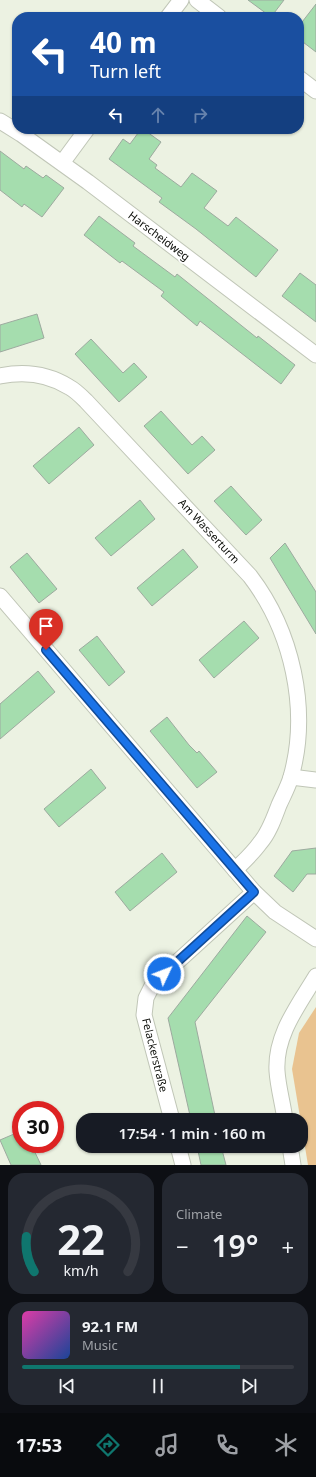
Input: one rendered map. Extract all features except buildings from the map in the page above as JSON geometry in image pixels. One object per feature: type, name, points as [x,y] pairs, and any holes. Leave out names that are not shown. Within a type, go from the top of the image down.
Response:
[{"type":"street","points":[[172,12],[181,0]]},
{"type":"street","points":[[197,0],[213,12]]},
{"type":"street","points":[[304,82],[316,91]]},
{"type":"street","name":"Harscheidweg","points":[[0,121],[12,128]]},
{"type":"street","name":"Harscheidweg","points":[[21,134],[136,218],[316,355]]},
{"type":"street","points":[[62,164],[83,134]]},
{"type":"street","name":"Am Wasserturm","points":[[0,376],[23,373],[50,378],[70,387],[86,401],[250,576],[261,590],[273,613],[287,645],[295,678],[299,715],[297,744],[291,777],[274,819],[261,843],[236,870]]},
{"type":"street","points":[[0,596],[254,892],[275,912],[316,939]]},
{"type":"street","points":[[291,777],[316,780]]},
{"type":"street","name":"Felackerstraße","points":[[170,1113],[144,1015],[146,998],[153,984],[254,892]]},
{"type":"street","points":[[284,1113],[277,1071],[279,1050],[285,1027],[316,976]]},
{"type":"street","points":[[180,1153],[183,1165]]},
{"type":"street","points":[[291,1153],[293,1165]]},
{"type":"shaded area","points":[[316,1007],[316,1165],[308,1165],[306,1153],[308,1153],[308,1113],[299,1113],[292,1069],[299,1033]]},
{"type":"route","points":[[46,650],[254,892],[164,974]]}]
